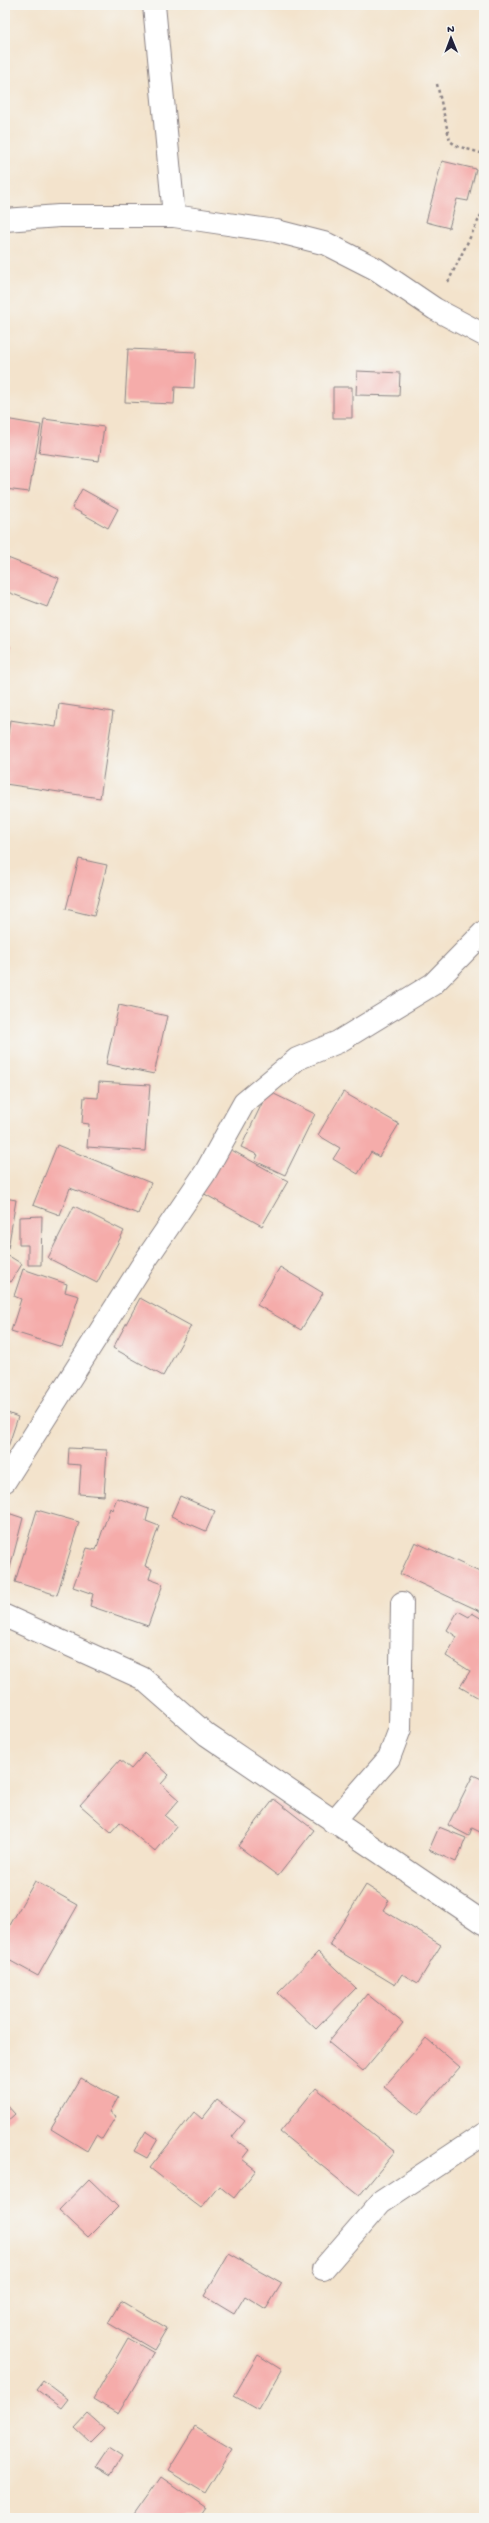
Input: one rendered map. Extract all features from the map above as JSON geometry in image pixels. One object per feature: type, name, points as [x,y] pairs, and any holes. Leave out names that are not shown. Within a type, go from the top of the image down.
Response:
[{"type":"street","points":[[154,5],[174,216]]},
{"type":"street","points":[[5,220],[59,216],[174,216],[276,231],[328,244],[376,269],[435,309],[484,335]]},
{"type":"street","points":[[5,1481],[141,1267],[205,1173],[244,1103],[297,1059],[338,1042],[432,984],[484,932]]},
{"type":"street","points":[[333,1822],[389,1758],[400,1729],[402,1603]]},
{"type":"street","points":[[5,1616],[142,1678],[207,1735],[333,1822],[484,1923]]},
{"type":"street","points":[[323,2269],[381,2202],[484,2134]]},
{"type":"path","points":[[437,84],[450,140],[457,146],[484,154]]},
{"type":"path","points":[[435,309],[484,209]]},
{"type":"building","points":[[442,161],[476,169],[468,201],[457,199],[449,228],[426,222]]},
{"type":"building","points":[[128,349],[196,352],[194,388],[175,387],[174,404],[125,402]]},
{"type":"building","points":[[357,371],[400,373],[399,396],[356,395]]},
{"type":"building","points":[[333,387],[352,387],[352,418],[333,418]]},
{"type":"building","points":[[5,419],[41,425],[29,492],[5,489]]},
{"type":"building","points":[[44,419],[104,427],[99,461],[39,453]]},
{"type":"building","points":[[82,489],[118,509],[108,528],[72,508]]},
{"type":"building","points":[[5,557],[59,578],[47,607],[5,591]]},
{"type":"building","points":[[5,645],[10,646],[6,665],[5,665]]},
{"type":"building","points":[[59,704],[113,712],[100,798],[5,784],[5,754],[10,720],[56,727]]},
{"type":"building","points":[[79,859],[107,865],[94,916],[66,909]]},
{"type":"building","points":[[119,1005],[167,1016],[154,1074],[106,1064]]},
{"type":"building","points":[[99,1082],[150,1085],[145,1151],[87,1147],[89,1124],[82,1123],[84,1097],[98,1098]]},
{"type":"building","points":[[268,1091],[315,1114],[285,1175],[255,1161],[258,1155],[241,1147]]},
{"type":"building","points":[[343,1092],[399,1124],[379,1157],[371,1152],[358,1174],[333,1159],[340,1148],[318,1135]]},
{"type":"building","points":[[57,1145],[151,1183],[138,1214],[70,1188],[60,1215],[33,1205]]},
{"type":"building","points":[[226,1147],[288,1181],[262,1226],[201,1192]]},
{"type":"building","points":[[5,1198],[16,1200],[8,1249],[5,1249]]},
{"type":"building","points":[[74,1206],[124,1231],[97,1283],[48,1258]]},
{"type":"building","points":[[42,1216],[41,1265],[28,1265],[28,1245],[19,1245],[19,1217]]},
{"type":"building","points":[[9,1256],[22,1264],[11,1282],[5,1279],[5,1263]]},
{"type":"building","points":[[280,1267],[323,1293],[301,1330],[257,1305]]},
{"type":"building","points":[[23,1269],[67,1284],[65,1292],[79,1296],[62,1347],[11,1331],[21,1299],[14,1296]]},
{"type":"building","points":[[140,1298],[191,1326],[163,1376],[113,1348]]},
{"type":"building","points":[[5,1412],[18,1417],[8,1447],[5,1446]]},
{"type":"building","points":[[69,1448],[107,1450],[104,1496],[79,1494],[81,1465],[68,1464]]},
{"type":"building","points":[[180,1496],[215,1511],[206,1531],[171,1516]]},
{"type":"building","points":[[117,1498],[149,1509],[146,1521],[159,1526],[145,1566],[152,1569],[149,1579],[163,1584],[148,1626],[90,1606],[93,1594],[73,1587],[87,1548],[96,1550],[110,1508],[112,1510]]},
{"type":"building","points":[[37,1510],[79,1522],[57,1595],[15,1582]]},
{"type":"building","points":[[5,1512],[23,1518],[9,1572],[5,1571]]},
{"type":"building","points":[[415,1542],[484,1574],[484,1613],[400,1574]]},
{"type":"building","points":[[458,1611],[469,1617],[472,1613],[484,1620],[484,1701],[460,1687],[470,1671],[446,1656],[457,1637],[447,1630]]},
{"type":"building","points":[[145,1753],[169,1775],[161,1784],[179,1800],[165,1816],[177,1826],[155,1852],[120,1822],[111,1832],[80,1805],[120,1760],[131,1769]]},
{"type":"building","points":[[473,1775],[484,1780],[484,1834],[472,1828],[469,1836],[448,1825]]},
{"type":"building","points":[[274,1799],[314,1830],[278,1876],[238,1846]]},
{"type":"building","points":[[439,1827],[466,1838],[456,1862],[429,1850]]},
{"type":"building","points":[[35,1881],[78,1905],[38,1976],[5,1958],[5,1934]]},
{"type":"building","points":[[366,1885],[389,1900],[383,1910],[441,1945],[418,1983],[402,1974],[395,1985],[329,1945]]},
{"type":"building","points":[[318,1952],[356,1988],[316,2029],[278,1993]]},
{"type":"building","points":[[367,1994],[403,2023],[363,2071],[328,2042]]},
{"type":"building","points":[[426,2038],[460,2067],[418,2115],[384,2087]]},
{"type":"building","points":[[81,2078],[118,2098],[110,2112],[116,2116],[102,2139],[96,2135],[87,2151],[51,2129]]},
{"type":"building","points":[[316,2088],[395,2152],[359,2196],[280,2132]]},
{"type":"building","points":[[217,2100],[245,2121],[232,2137],[249,2150],[242,2159],[256,2170],[234,2198],[219,2186],[201,2208],[150,2168],[194,2112],[202,2119]]},
{"type":"building","points":[[5,2103],[15,2114],[5,2123]]},
{"type":"building","points":[[146,2131],[158,2139],[147,2158],[134,2151]]},
{"type":"building","points":[[89,2179],[118,2207],[88,2237],[59,2210]]},
{"type":"building","points":[[229,2253],[282,2283],[266,2309],[245,2296],[234,2314],[204,2296]]},
{"type":"building","points":[[121,2301],[167,2328],[154,2350],[108,2323]]},
{"type":"building","points":[[128,2338],[154,2353],[118,2414],[93,2399]]},
{"type":"building","points":[[258,2355],[282,2370],[259,2410],[234,2396]]},
{"type":"building","points":[[43,2380],[68,2399],[61,2408],[36,2389]]},
{"type":"building","points":[[88,2414],[104,2428],[90,2442],[75,2428]]},
{"type":"building","points":[[195,2427],[232,2449],[205,2493],[168,2471]]},
{"type":"building","points":[[108,2448],[122,2457],[111,2475],[96,2466]]},
{"type":"building","points":[[161,2477],[206,2508],[199,2518],[132,2518]]}]
